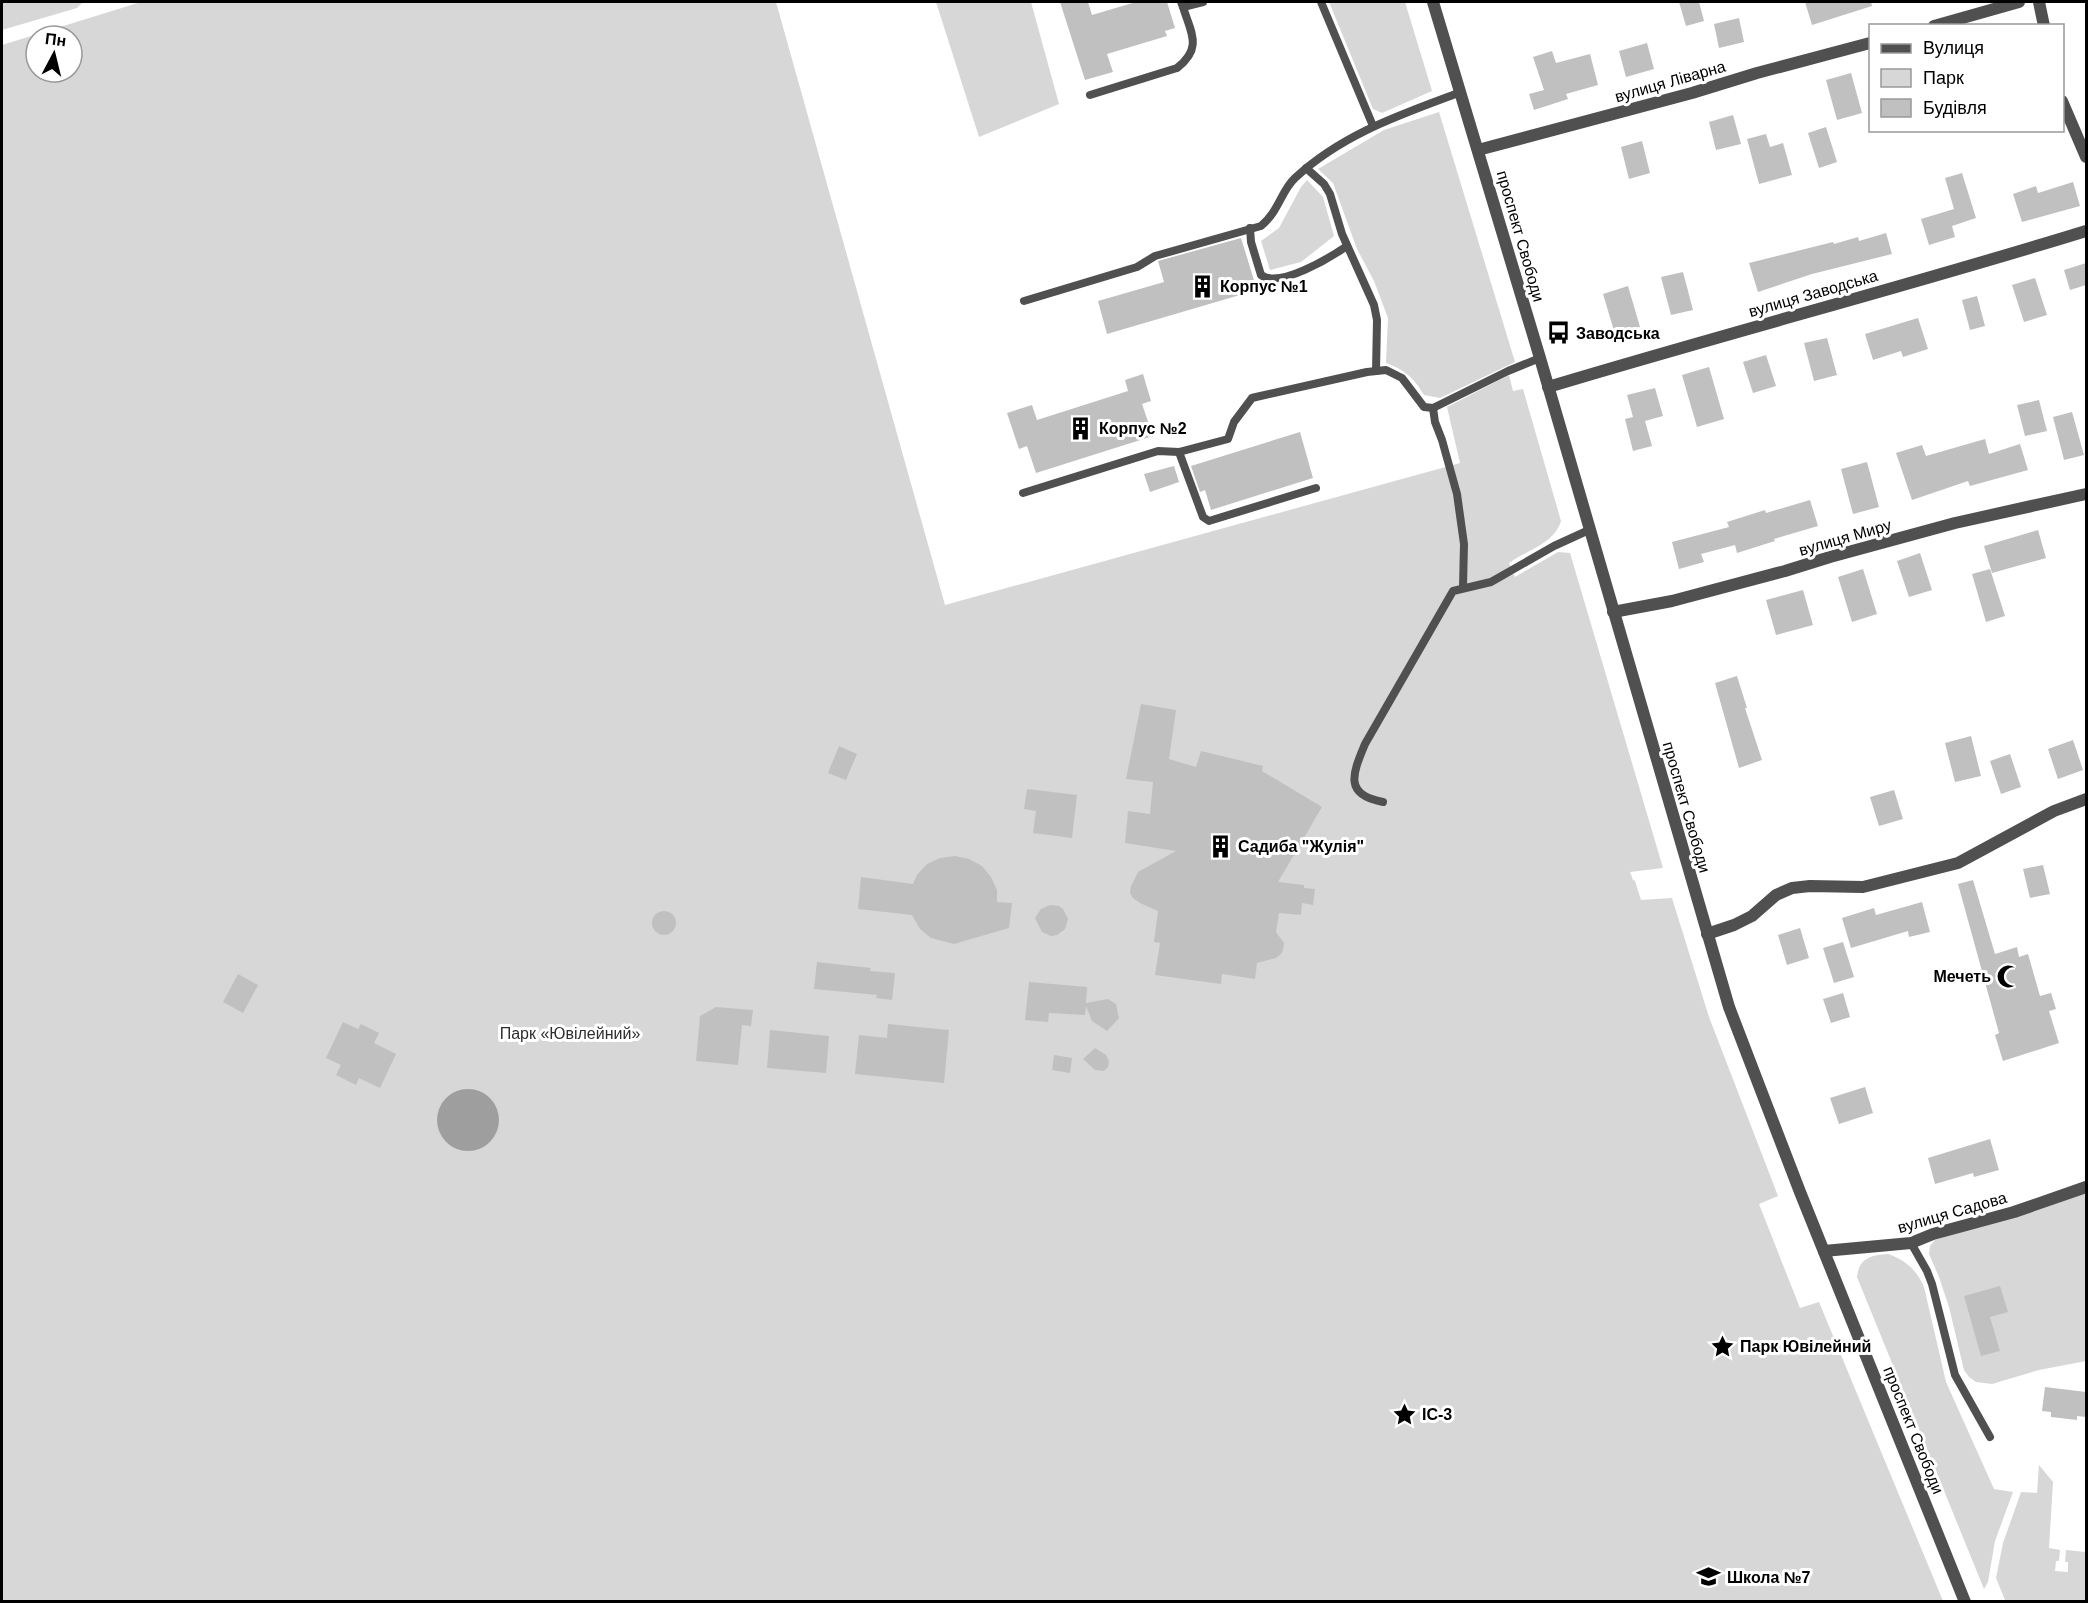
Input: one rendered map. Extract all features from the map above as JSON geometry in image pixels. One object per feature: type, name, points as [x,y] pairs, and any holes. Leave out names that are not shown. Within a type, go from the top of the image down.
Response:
[{"type":"street","name":"проспект Свободи","points":[[1433,2],[1729,1007],[1965,1602]]},
{"type":"street","points":[[1941,24],[2019,2]]},
{"type":"street","points":[[2039,2],[2044,24]]},
{"type":"street","name":"вулиця Ліварна","points":[[1478,150],[1869,43]]},
{"type":"street","points":[[2064,106],[2086,157]]},
{"type":"street","name":"вулиця Заводська","points":[[1548,387],[2086,231]]},
{"type":"street","name":"вулиця Миру","points":[[1613,612],[1672,601],[1785,572],[1830,557],[1955,523],[2086,494]]},
{"type":"street","points":[[1707,934],[1752,916],[1776,895],[1792,888],[1863,887],[1958,863],[2054,811],[2086,799]]},
{"type":"street","name":"вулиця Садова","points":[[1824,1251],[1911,1244],[1933,1234],[2014,1212],[2086,1187]]},
{"type":"lane","points":[[1090,95],[1177,68],[1188,59],[1193,39],[1182,4],[1203,2]]},
{"type":"lane","points":[[1321,2],[1373,126]]},
{"type":"lane","points":[[1024,301],[1137,267],[1155,256],[1261,226],[1272,216],[1293,180],[1315,160],[1373,126],[1461,92]]},
{"type":"lane","points":[[1306,168],[1324,184],[1330,194],[1347,246],[1375,312],[1377,320],[1376,371]]},
{"type":"lane","points":[[1250,228],[1251,242],[1262,276],[1268,279],[1304,272],[1347,246]]},
{"type":"lane","points":[[1023,493],[1158,451],[1179,452],[1228,439],[1234,423],[1252,398],[1386,370],[1402,378],[1424,407],[1433,408],[1539,358]]},
{"type":"lane","points":[[1433,408],[1435,422],[1457,494],[1464,544],[1463,587]]},
{"type":"lane","points":[[1179,452],[1203,517],[1209,521],[1316,488]]},
{"type":"lane","points":[[1383,802],[1370,800],[1361,795],[1354,785],[1358,762],[1365,744],[1453,591],[1491,582],[1554,546],[1589,530]]},
{"type":"lane","points":[[1911,1244],[1932,1284],[1955,1375],[1990,1437]]},
{"type":"green space","points":[[2,2],[83,2],[77,8],[2,30]]},
{"type":"green space","name":"Парк «Ювілейний»","points":[[141,2],[776,2],[945,605],[1460,463],[1447,407],[1509,375],[1513,391],[1523,389],[1561,521],[1546,541],[1509,563],[1515,577],[1558,552],[1570,553],[1663,868],[1630,872],[1641,900],[1672,898],[1709,1017],[1778,1196],[1759,1204],[1800,1308],[1819,1302],[1943,1601],[2,1602],[2,45],[24,38],[24,84],[84,84],[84,24],[70,24]]},
{"type":"green space","points":[[936,2],[1031,2],[1059,104],[979,137]]},
{"type":"green space","points":[[1329,2],[1405,2],[1432,91],[1382,113],[1373,109]]},
{"type":"green space","points":[[1439,112],[1515,362],[1440,398],[1424,395],[1408,375],[1386,363],[1388,318],[1374,281],[1357,249],[1333,183],[1318,169],[1384,130]]},
{"type":"green space","points":[[1307,180],[1323,197],[1334,236],[1301,262],[1270,270],[1261,241],[1279,228]]},
{"type":"green space","points":[[2086,1193],[2086,1361],[2039,1370],[1992,1384],[1976,1382],[1964,1370],[1949,1307],[1929,1254],[1930,1246],[1935,1240]]},
{"type":"green space","points":[[1888,1254],[1910,1266],[1921,1281],[1946,1382],[1994,1489],[2013,1492],[1995,1541],[1988,1582],[1984,1589],[1857,1277],[1860,1266],[1867,1259],[1876,1255]]},
{"type":"green space","points":[[2039,1465],[2053,1482],[2049,1548],[2060,1550],[2055,1571],[2068,1572],[2068,1562],[2065,1562],[2066,1550],[2086,1552],[2086,1601],[2002,1601],[2005,1600],[1996,1578],[2003,1543],[2021,1492],[2037,1493]]},
{"type":"shaded area","points":[[462,1089],[474,1089],[490,1098],[497,1108],[499,1120],[497,1132],[490,1142],[474,1151],[462,1151],[451,1146],[442,1137],[437,1126],[437,1114],[442,1103],[451,1094]]},
{"type":"building","points":[[1060,2],[1088,2],[1092,15],[1136,2],[1167,2],[1175,28],[1165,31],[1167,36],[1107,54],[1113,72],[1085,80]]},
{"type":"building","points":[[1679,2],[1699,2],[1704,21],[1686,26]]},
{"type":"building","points":[[1805,2],[1871,2],[1872,6],[1812,25]]},
{"type":"building","points":[[1739,18],[1744,42],[1719,48],[1714,24]]},
{"type":"building","points":[[1647,43],[1654,69],[1626,77],[1619,51]]},
{"type":"building","points":[[1552,51],[1556,63],[1590,54],[1598,85],[1566,94],[1568,99],[1534,110],[1529,94],[1544,90],[1533,57]]},
{"type":"building","points":[[1851,73],[1862,113],[1837,120],[1826,80]]},
{"type":"building","points":[[1733,115],[1741,144],[1716,150],[1709,122]]},
{"type":"building","points":[[1826,127],[1837,162],[1819,168],[1808,133]]},
{"type":"building","points":[[1766,134],[1770,147],[1783,143],[1792,175],[1759,184],[1747,139]]},
{"type":"building","points":[[1642,141],[1650,173],[1629,179],[1621,147]]},
{"type":"building","points":[[1962,173],[1976,218],[1952,226],[1955,237],[1929,245],[1921,219],[1954,209],[1945,178]]},
{"type":"building","points":[[2073,182],[2080,206],[2022,222],[2013,194],[2036,186],[2038,193]]},
{"type":"building","points":[[1886,233],[1892,254],[1812,274],[1758,292],[1749,263],[1833,242],[1834,244],[1858,237],[1859,241]]},
{"type":"building","name":"Корпус №1","points":[[1241,238],[1257,290],[1107,334],[1098,301],[1164,282],[1158,261]]},
{"type":"building","points":[[2086,263],[2086,285],[2070,290],[2064,270]]},
{"type":"building","points":[[1683,272],[1693,310],[1671,315],[1661,277]]},
{"type":"building","points":[[2035,278],[2047,315],[2024,322],[2012,285]]},
{"type":"building","points":[[1628,286],[1640,327],[1615,334],[1603,294]]},
{"type":"building","points":[[1977,296],[1985,326],[1970,330],[1962,300]]},
{"type":"building","points":[[1918,318],[1928,349],[1903,357],[1901,351],[1873,360],[1865,334]]},
{"type":"building","points":[[1827,338],[1837,375],[1814,381],[1804,343]]},
{"type":"building","points":[[1766,355],[1776,386],[1753,393],[1743,362]]},
{"type":"building","points":[[1709,367],[1724,419],[1697,427],[1682,375]]},
{"type":"building","name":"Корпус №2","points":[[1143,374],[1151,401],[1142,404],[1153,436],[1036,473],[1027,446],[1019,449],[1007,413],[1032,405],[1037,420],[1128,391],[1125,380]]},
{"type":"building","points":[[1655,388],[1663,416],[1645,421],[1652,446],[1633,451],[1625,419],[1633,417],[1627,395]]},
{"type":"building","points":[[2039,400],[2047,431],[2025,436],[2017,405]]},
{"type":"building","points":[[2072,412],[2084,455],[2064,460],[2053,417]]},
{"type":"building","points":[[1300,432],[1313,478],[1211,510],[1205,490],[1200,492],[1191,466]]},
{"type":"building","points":[[1985,439],[1989,454],[2020,444],[2028,470],[1970,486],[1968,481],[1912,500],[1896,453],[1922,445],[1926,456]]},
{"type":"building","points":[[1867,462],[1879,507],[1853,514],[1841,469]]},
{"type":"building","points":[[1174,466],[1179,482],[1150,492],[1144,474]]},
{"type":"building","points":[[1810,500],[1818,526],[1737,553],[1735,545],[1701,554],[1704,562],[1679,569],[1672,542],[1729,527],[1727,522],[1765,510],[1766,513]]},
{"type":"building","points":[[2038,530],[2046,558],[1992,573],[1984,546]]},
{"type":"building","points":[[1920,553],[1932,590],[1909,597],[1897,561]]},
{"type":"building","points":[[1863,569],[1877,614],[1852,622],[1838,577]]},
{"type":"building","points":[[1990,569],[2005,616],[1986,622],[1972,574]]},
{"type":"building","points":[[1803,590],[1813,625],[1776,635],[1766,600]]},
{"type":"building","points":[[1737,676],[1762,760],[1739,768],[1715,683]]},
{"type":"building","name":"Садиба \"Жулія\"","points":[[1141,704],[1176,710],[1169,759],[1196,767],[1201,751],[1263,766],[1262,771],[1322,807],[1278,882],[1304,885],[1304,888],[1315,889],[1313,905],[1302,903],[1301,915],[1279,913],[1276,932],[1284,943],[1283,950],[1276,958],[1257,963],[1255,979],[1222,974],[1221,984],[1155,975],[1160,943],[1154,942],[1158,911],[1133,898],[1130,893],[1131,886],[1138,872],[1176,851],[1125,843],[1128,811],[1150,814],[1153,782],[1126,779]]},
{"type":"building","points":[[1971,736],[1981,776],[1955,782],[1945,743]]},
{"type":"building","points":[[2073,740],[2083,770],[2058,779],[2048,749]]},
{"type":"building","points":[[839,746],[857,754],[846,780],[828,773]]},
{"type":"building","points":[[2010,754],[2021,787],[2001,794],[1990,761]]},
{"type":"building","points":[[1027,789],[1077,795],[1072,838],[1033,833],[1036,811],[1024,809]]},
{"type":"building","points":[[1894,790],[1903,819],[1879,826],[1870,797]]},
{"type":"building","points":[[955,856],[969,859],[982,866],[991,877],[997,890],[997,902],[1012,903],[1009,928],[954,944],[931,938],[920,929],[912,915],[858,909],[861,877],[913,884],[917,875],[927,864],[940,858]]},
{"type":"building","points":[[2043,865],[2050,894],[2030,898],[2023,869]]},
{"type":"building","points":[[1973,880],[1995,954],[2017,947],[2019,957],[2028,954],[2040,996],[2051,993],[2056,1009],[2049,1011],[2059,1043],[2003,1061],[1995,1035],[1999,1033],[1958,884]]},
{"type":"building","points":[[1922,902],[1930,932],[1909,937],[1908,931],[1851,948],[1842,918],[1874,908],[1876,915]]},
{"type":"building","points":[[1050,905],[1063,909],[1068,919],[1065,929],[1051,936],[1042,932],[1035,918],[1041,909]]},
{"type":"building","points":[[664,911],[673,914],[676,923],[673,932],[664,935],[655,932],[652,923],[655,914]]},
{"type":"building","points":[[1800,928],[1809,958],[1787,965],[1778,935]]},
{"type":"building","points":[[1843,942],[1854,977],[1834,983],[1823,948]]},
{"type":"building","points":[[817,962],[895,973],[892,1000],[876,998],[877,995],[814,989]]},
{"type":"building","points":[[238,974],[258,985],[243,1013],[223,1002]]},
{"type":"building","points":[[1029,982],[1087,987],[1086,1003],[1108,999],[1116,1004],[1119,1018],[1107,1031],[1092,1021],[1086,1006],[1085,1015],[1049,1013],[1048,1022],[1025,1020]]},
{"type":"building","points":[[1843,993],[1850,1017],[1831,1023],[1823,999]]},
{"type":"building","points":[[716,1007],[753,1010],[751,1026],[742,1025],[738,1065],[696,1061],[700,1016]]},
{"type":"building","points":[[343,1022],[358,1029],[361,1024],[379,1033],[374,1043],[396,1054],[380,1088],[359,1078],[356,1085],[336,1075],[341,1065],[326,1058]]},
{"type":"building","points":[[888,1024],[949,1030],[944,1083],[855,1074],[859,1035],[887,1038]]},
{"type":"building","points":[[770,1030],[829,1036],[826,1073],[767,1068]]},
{"type":"building","points":[[1095,1048],[1106,1055],[1109,1061],[1104,1071],[1095,1070],[1083,1059]]},
{"type":"building","points":[[1054,1055],[1072,1058],[1070,1073],[1052,1070]]},
{"type":"building","points":[[1865,1087],[1873,1113],[1839,1124],[1830,1098]]},
{"type":"building","points":[[1990,1139],[1999,1170],[1974,1177],[1973,1173],[1935,1184],[1928,1158]]},
{"type":"building","points":[[2000,1286],[2008,1312],[1990,1317],[2000,1351],[1981,1356],[1964,1296]]},
{"type":"building","points":[[2045,1387],[2086,1392],[2086,1417],[2077,1416],[2077,1420],[2051,1417],[2051,1412],[2042,1411]]},
{"type":"place","name":"Корпус №1","points":[[1202,286]]},
{"type":"place","name":"Заводська","points":[[1558,333]]},
{"type":"place","name":"Корпус №2","points":[[1081,428]]},
{"type":"place","name":"Садиба \"Жулія\"","points":[[1220,846]]},
{"type":"place","name":"Мечеть","points":[[2009,976]]},
{"type":"place","name":"Парк Ювілейний","points":[[1722,1346]]},
{"type":"place","name":"ІС-3","points":[[1404,1414]]},
{"type":"place","name":"Школа №7","points":[[1709,1577]]}]
